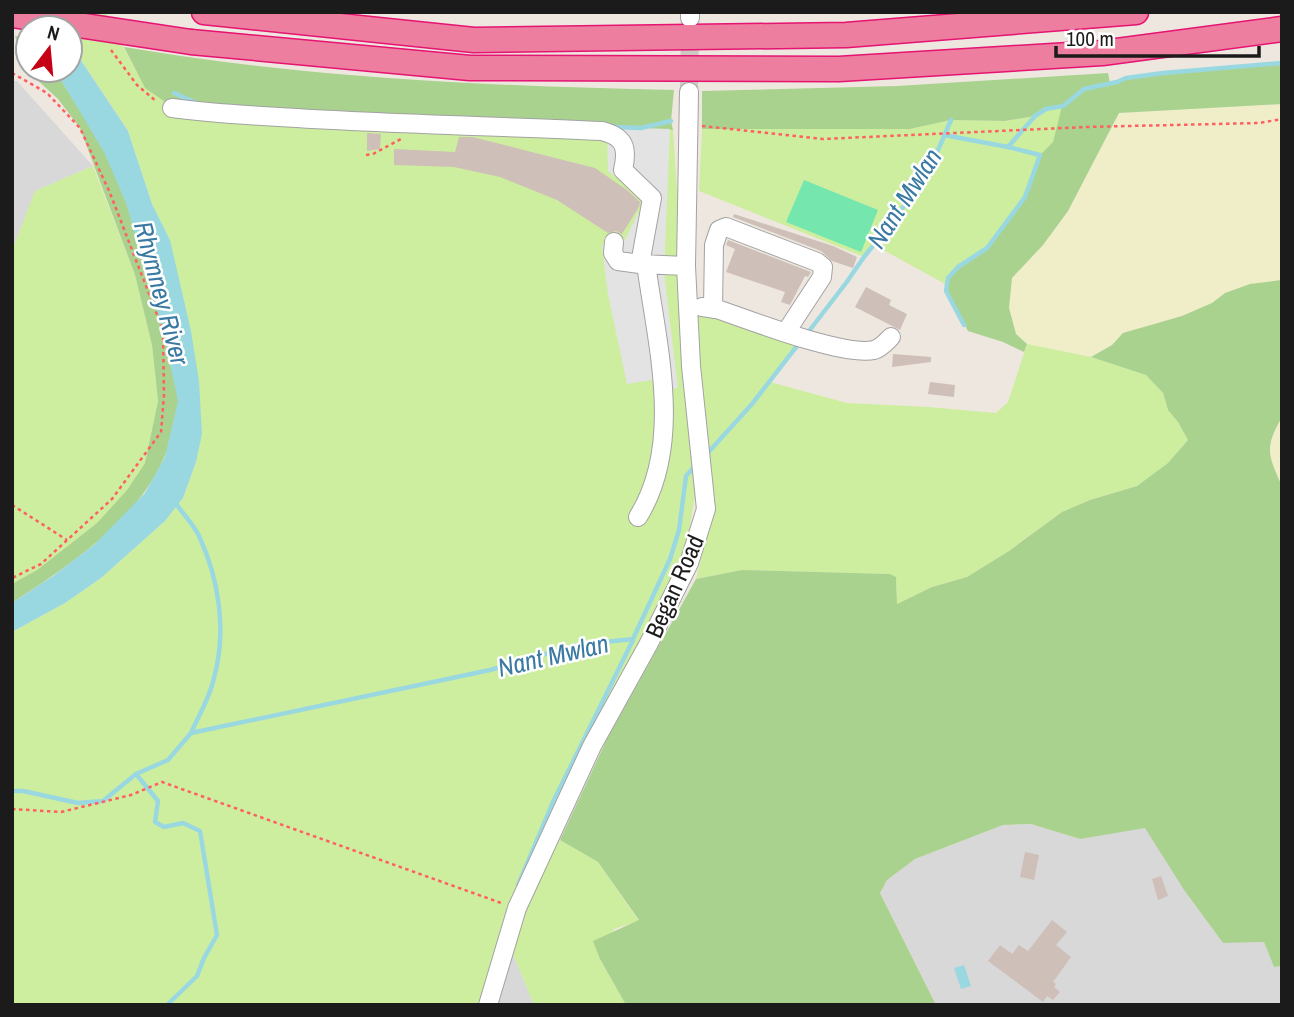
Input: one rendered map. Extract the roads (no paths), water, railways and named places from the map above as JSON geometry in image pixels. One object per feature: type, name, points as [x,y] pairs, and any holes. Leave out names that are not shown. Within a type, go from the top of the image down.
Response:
[{"type":"highway","points":[[204,12],[474,40],[846,35],[1136,12]]},
{"type":"highway","points":[[12,15],[191,42],[470,68],[839,69],[1102,53],[1282,29]]},
{"type":"street","name":"Began Road","points":[[488,1005],[517,908],[592,746],[689,564],[706,509],[691,366],[688,306],[689,92]]},
{"type":"street","points":[[172,108],[228,115],[419,125],[511,126],[614,134],[622,142],[626,155],[623,170],[652,198],[643,264],[665,393],[662,450],[648,501],[638,517]]},
{"type":"street","points":[[713,309],[714,245],[719,230],[726,228],[807,258],[822,267],[822,277],[791,334]]},
{"type":"street","points":[[614,242],[613,253],[618,261],[687,266]]},
{"type":"street","points":[[688,306],[713,309],[814,342],[847,349],[874,350],[891,337]]},
{"type":"water","name":"Rhymney River","points":[[84,65],[128,131],[152,204],[170,240],[191,331],[199,381],[202,434],[196,462],[183,498],[165,521],[101,578],[65,603],[12,632],[12,603],[94,545],[145,493],[165,457],[178,401],[163,330],[126,203],[104,152],[63,84],[84,84]]},
{"type":"water","points":[[964,965],[971,986],[961,989],[954,968]]},
{"type":"waterway","points":[[1008,147],[1035,116],[1046,109],[1063,106],[1084,89],[1126,78],[1163,73],[1282,63]]},
{"type":"waterway","points":[[174,93],[199,104]]},
{"type":"waterway","name":"Nant Mwlan","points":[[806,335],[929,171],[951,120]]},
{"type":"waterway","points":[[613,127],[641,128],[671,121]]},
{"type":"waterway","points":[[944,135],[1040,155],[1025,197],[987,248],[958,267],[948,278],[946,291],[964,325]]},
{"type":"waterway","name":"Nant Mwlan","points":[[705,456],[752,404],[800,342]]},
{"type":"waterway","name":"Nant Mwlan","points":[[12,791],[78,803],[103,801],[136,774],[168,760],[191,733],[490,670],[577,645],[633,639],[670,559],[679,530],[686,476],[696,465]]},
{"type":"waterway","points":[[177,505],[197,532],[206,553],[219,606],[218,660],[207,699],[191,733]]},
{"type":"waterway","points":[[518,885],[553,802],[633,640]]},
{"type":"waterway","points":[[136,774],[158,801],[155,822],[164,827],[183,823],[200,831],[217,935],[197,976],[167,1005]]},
{"type":"tunnel","points":[[689,92],[690,25]]}]
